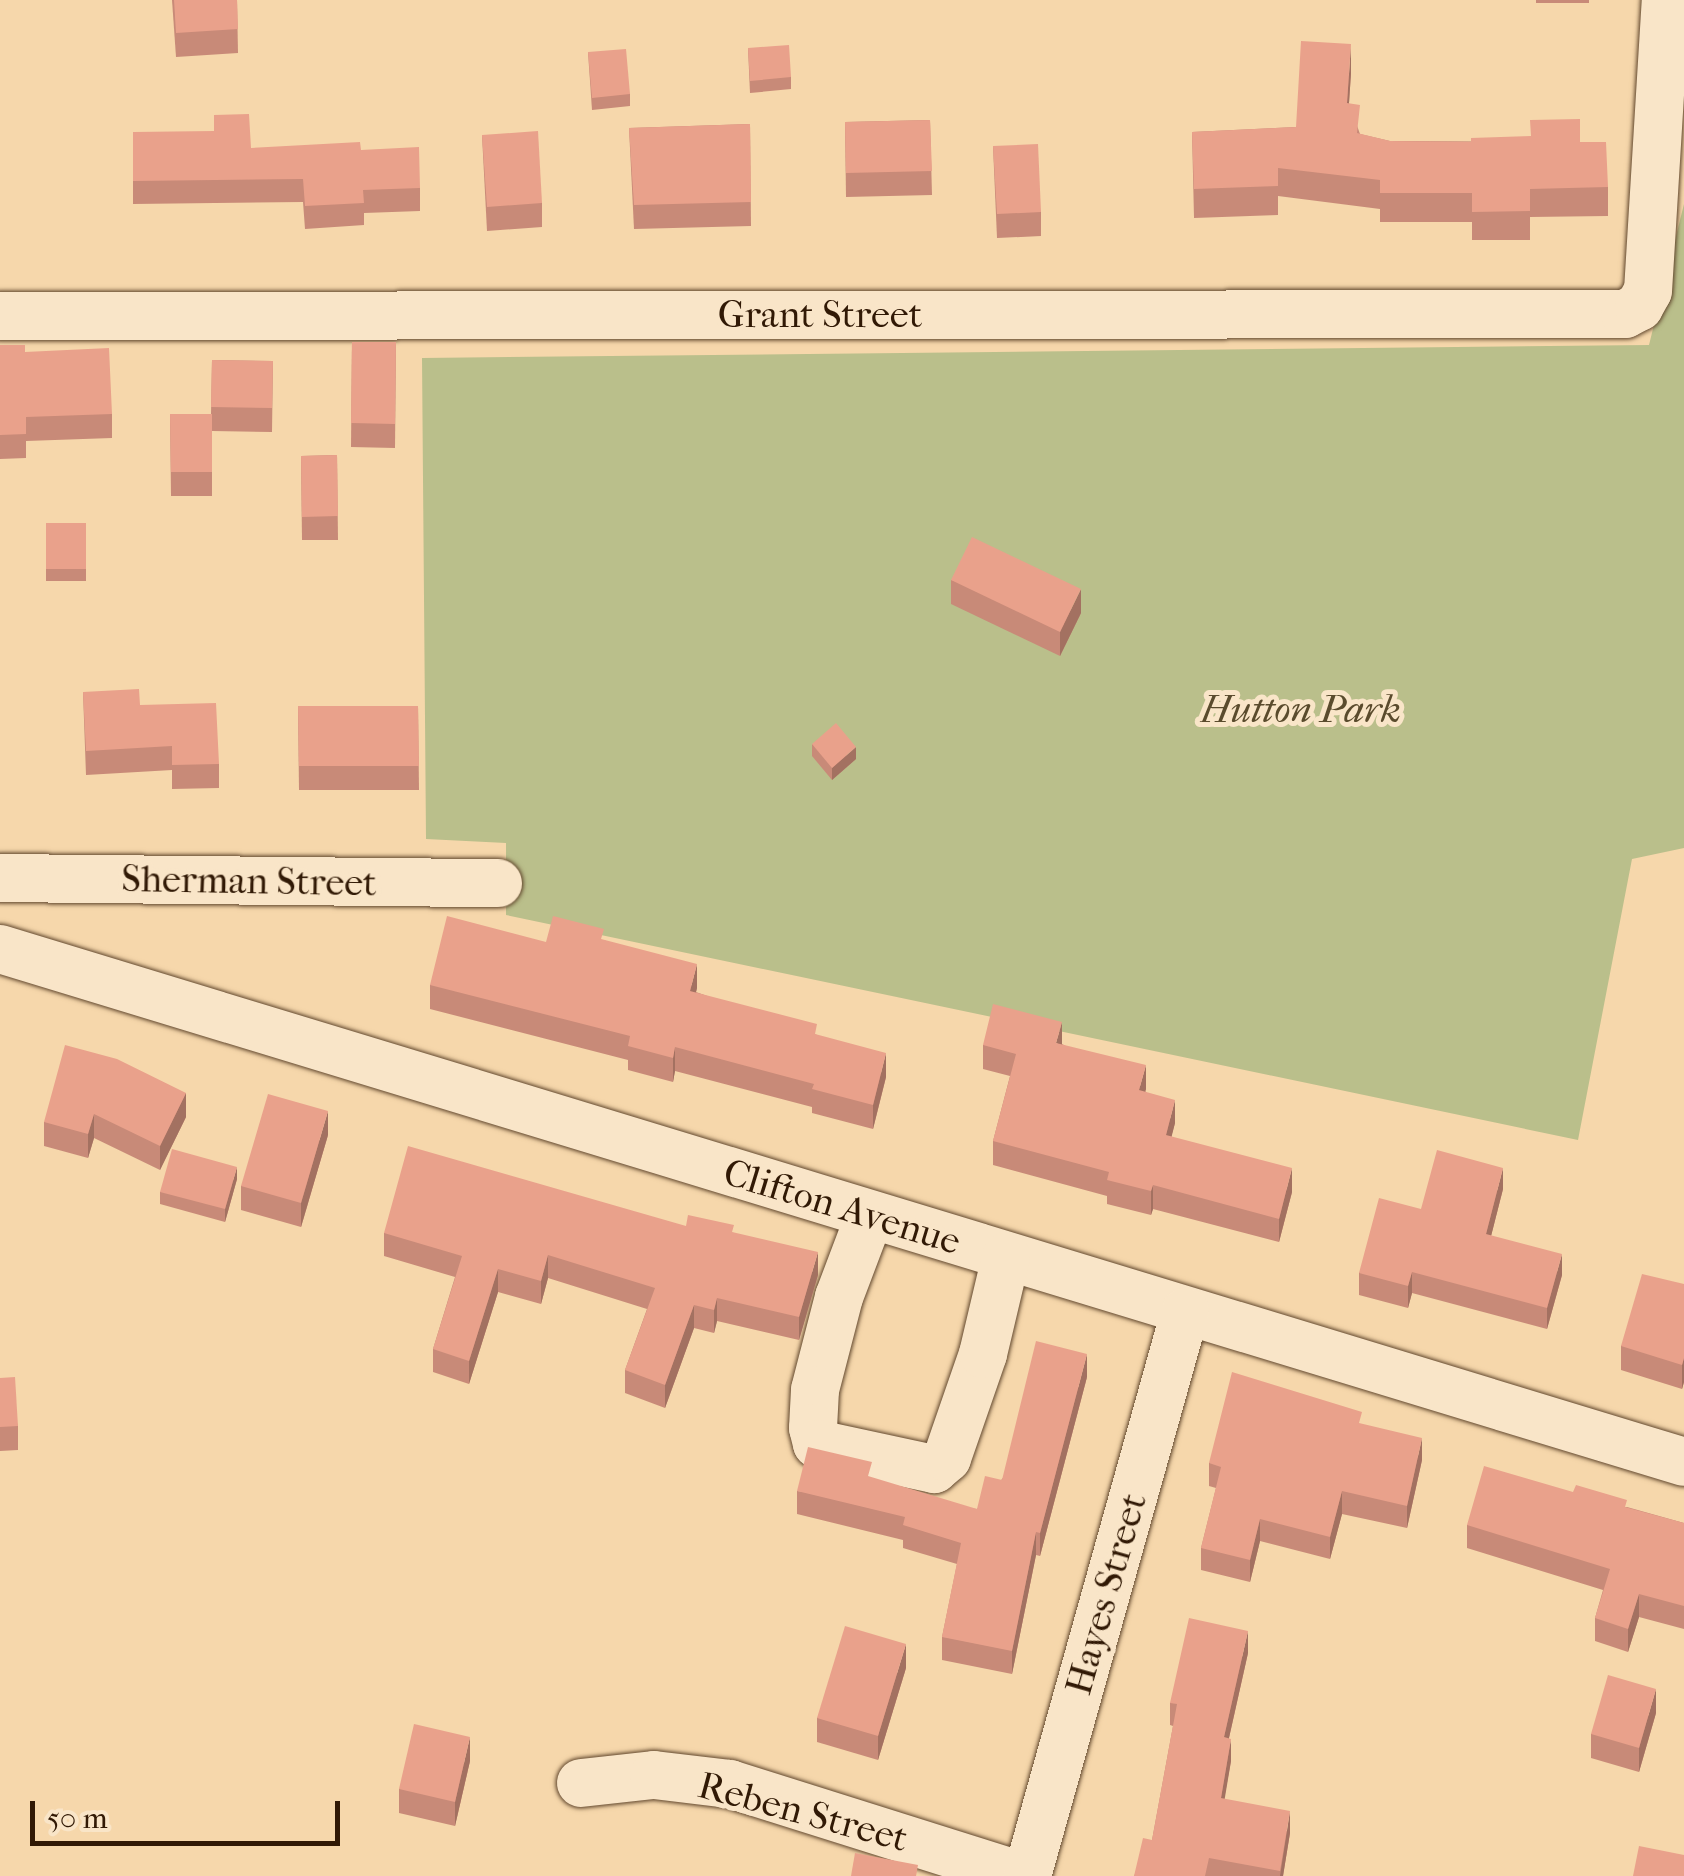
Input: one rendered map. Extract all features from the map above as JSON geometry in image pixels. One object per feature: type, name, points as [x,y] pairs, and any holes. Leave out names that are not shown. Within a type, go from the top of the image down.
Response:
[{"type":"street","name":"Grant Street","points":[[0,316],[1625,314],[1639,307],[1648,291],[1666,0]]},
{"type":"street","name":"Sherman Street","points":[[0,878],[498,883]]},
{"type":"street","name":"Clifton Avenue","points":[[0,949],[1684,1462]]},
{"type":"street","points":[[870,1215],[839,1297],[815,1390],[813,1428],[818,1444],[934,1469],[947,1458],[983,1354],[1006,1257]]},
{"type":"street","name":"Hayes Street","points":[[1024,1876],[1185,1312]]},
{"type":"street","name":"Reben Street","points":[[581,1783],[654,1775],[730,1784],[1024,1876]]},
{"type":"green space","name":"Hutton Park","points":[[1684,204],[1684,848],[1632,859],[1578,1140],[506,915],[506,843],[426,839],[422,358],[1649,345]]},
{"type":"building","points":[[174,0],[237,0],[238,29],[176,33]]},
{"type":"building","points":[[1301,41],[1351,44],[1347,103],[1360,105],[1357,133],[1390,141],[1471,142],[1471,138],[1531,136],[1530,120],[1580,119],[1580,142],[1606,142],[1608,187],[1530,189],[1530,211],[1472,212],[1472,193],[1380,193],[1380,180],[1278,168],[1278,186],[1194,189],[1192,132],[1296,127]]},
{"type":"building","points":[[789,45],[791,77],[750,81],[748,48]]},
{"type":"building","points":[[626,49],[630,94],[592,98],[588,52]]},
{"type":"building","points":[[249,114],[251,148],[360,142],[361,150],[419,147],[420,188],[363,190],[364,203],[305,206],[303,179],[133,181],[133,132],[214,131],[214,115]]},
{"type":"building","points":[[930,120],[932,171],[846,173],[845,122]]},
{"type":"building","points":[[750,124],[751,202],[634,205],[629,128]]},
{"type":"building","points":[[538,131],[542,203],[487,207],[482,135]]},
{"type":"building","points":[[1038,144],[1041,212],[997,214],[993,146]]},
{"type":"building","points":[[352,342],[396,342],[395,424],[351,423]]},
{"type":"building","points":[[0,345],[25,345],[25,352],[109,348],[112,414],[26,417],[26,434],[0,435]]},
{"type":"building","points":[[212,360],[273,361],[272,408],[211,407]]},
{"type":"building","points":[[170,414],[212,414],[212,472],[171,472]]},
{"type":"building","points":[[337,455],[338,516],[302,517],[301,456]]},
{"type":"building","points":[[46,523],[86,523],[86,569],[46,569]]},
{"type":"building","points":[[972,537],[1081,589],[1060,632],[951,580]]},
{"type":"building","points":[[139,689],[140,705],[216,703],[219,764],[172,765],[172,746],[86,751],[83,692]]},
{"type":"building","points":[[298,706],[418,706],[419,766],[299,766]]},
{"type":"building","points":[[836,723],[856,747],[832,768],[812,744]]},
{"type":"building","points":[[447,916],[546,942],[553,916],[604,929],[601,939],[697,964],[690,991],[817,1024],[815,1034],[886,1053],[873,1105],[812,1089],[814,1084],[675,1047],[673,1058],[628,1046],[630,1036],[430,985]]},
{"type":"building","points":[[993,1004],[1062,1022],[1056,1043],[1146,1065],[1139,1090],[1175,1100],[1166,1135],[1292,1168],[1279,1219],[1153,1185],[1151,1191],[1107,1180],[1109,1172],[993,1141],[1016,1054],[983,1045]]},
{"type":"building","points":[[65,1045],[117,1059],[186,1093],[160,1146],[94,1114],[88,1134],[44,1122]]},
{"type":"building","points":[[268,1094],[328,1111],[301,1203],[241,1186]]},
{"type":"building","points":[[408,1146],[686,1226],[688,1215],[734,1225],[732,1232],[818,1252],[799,1317],[717,1298],[714,1310],[694,1305],[665,1385],[625,1370],[655,1288],[548,1255],[541,1281],[498,1269],[469,1361],[433,1349],[462,1256],[384,1233]]},
{"type":"building","points":[[172,1149],[237,1167],[225,1209],[160,1192]]},
{"type":"building","points":[[1437,1150],[1503,1168],[1486,1234],[1562,1254],[1547,1308],[1412,1272],[1408,1286],[1359,1273],[1379,1198],[1421,1209]]},
{"type":"building","points":[[1642,1274],[1684,1284],[1682,1365],[1621,1346]]},
{"type":"building","points":[[1036,1341],[1087,1354],[1040,1533],[1036,1532],[1012,1651],[942,1637],[961,1543],[903,1525],[905,1517],[797,1491],[808,1447],[872,1462],[868,1476],[977,1509],[985,1476],[1002,1480]]},
{"type":"building","points":[[1232,1372],[1362,1412],[1359,1423],[1422,1438],[1407,1506],[1342,1491],[1330,1537],[1260,1519],[1250,1560],[1201,1548],[1221,1467],[1209,1463]]},
{"type":"building","points":[[15,1377],[18,1426],[0,1427],[0,1378]]},
{"type":"building","points":[[1484,1466],[1573,1492],[1576,1485],[1627,1500],[1625,1507],[1684,1523],[1684,1606],[1639,1594],[1628,1629],[1595,1618],[1610,1569],[1467,1525]]},
{"type":"building","points":[[1189,1618],[1248,1631],[1224,1737],[1231,1739],[1221,1798],[1290,1811],[1280,1871],[1209,1858],[1205,1876],[1134,1876],[1143,1838],[1152,1840],[1177,1704],[1170,1703]]},
{"type":"building","points":[[845,1626],[906,1644],[878,1736],[817,1718]]},
{"type":"building","points":[[1608,1675],[1656,1689],[1639,1748],[1591,1734]]},
{"type":"building","points":[[414,1724],[470,1737],[455,1802],[399,1789]]},
{"type":"building","points":[[1639,1846],[1684,1855],[1684,1876],[1633,1876]]},
{"type":"building","points":[[855,1853],[918,1865],[916,1876],[851,1876]]}]
